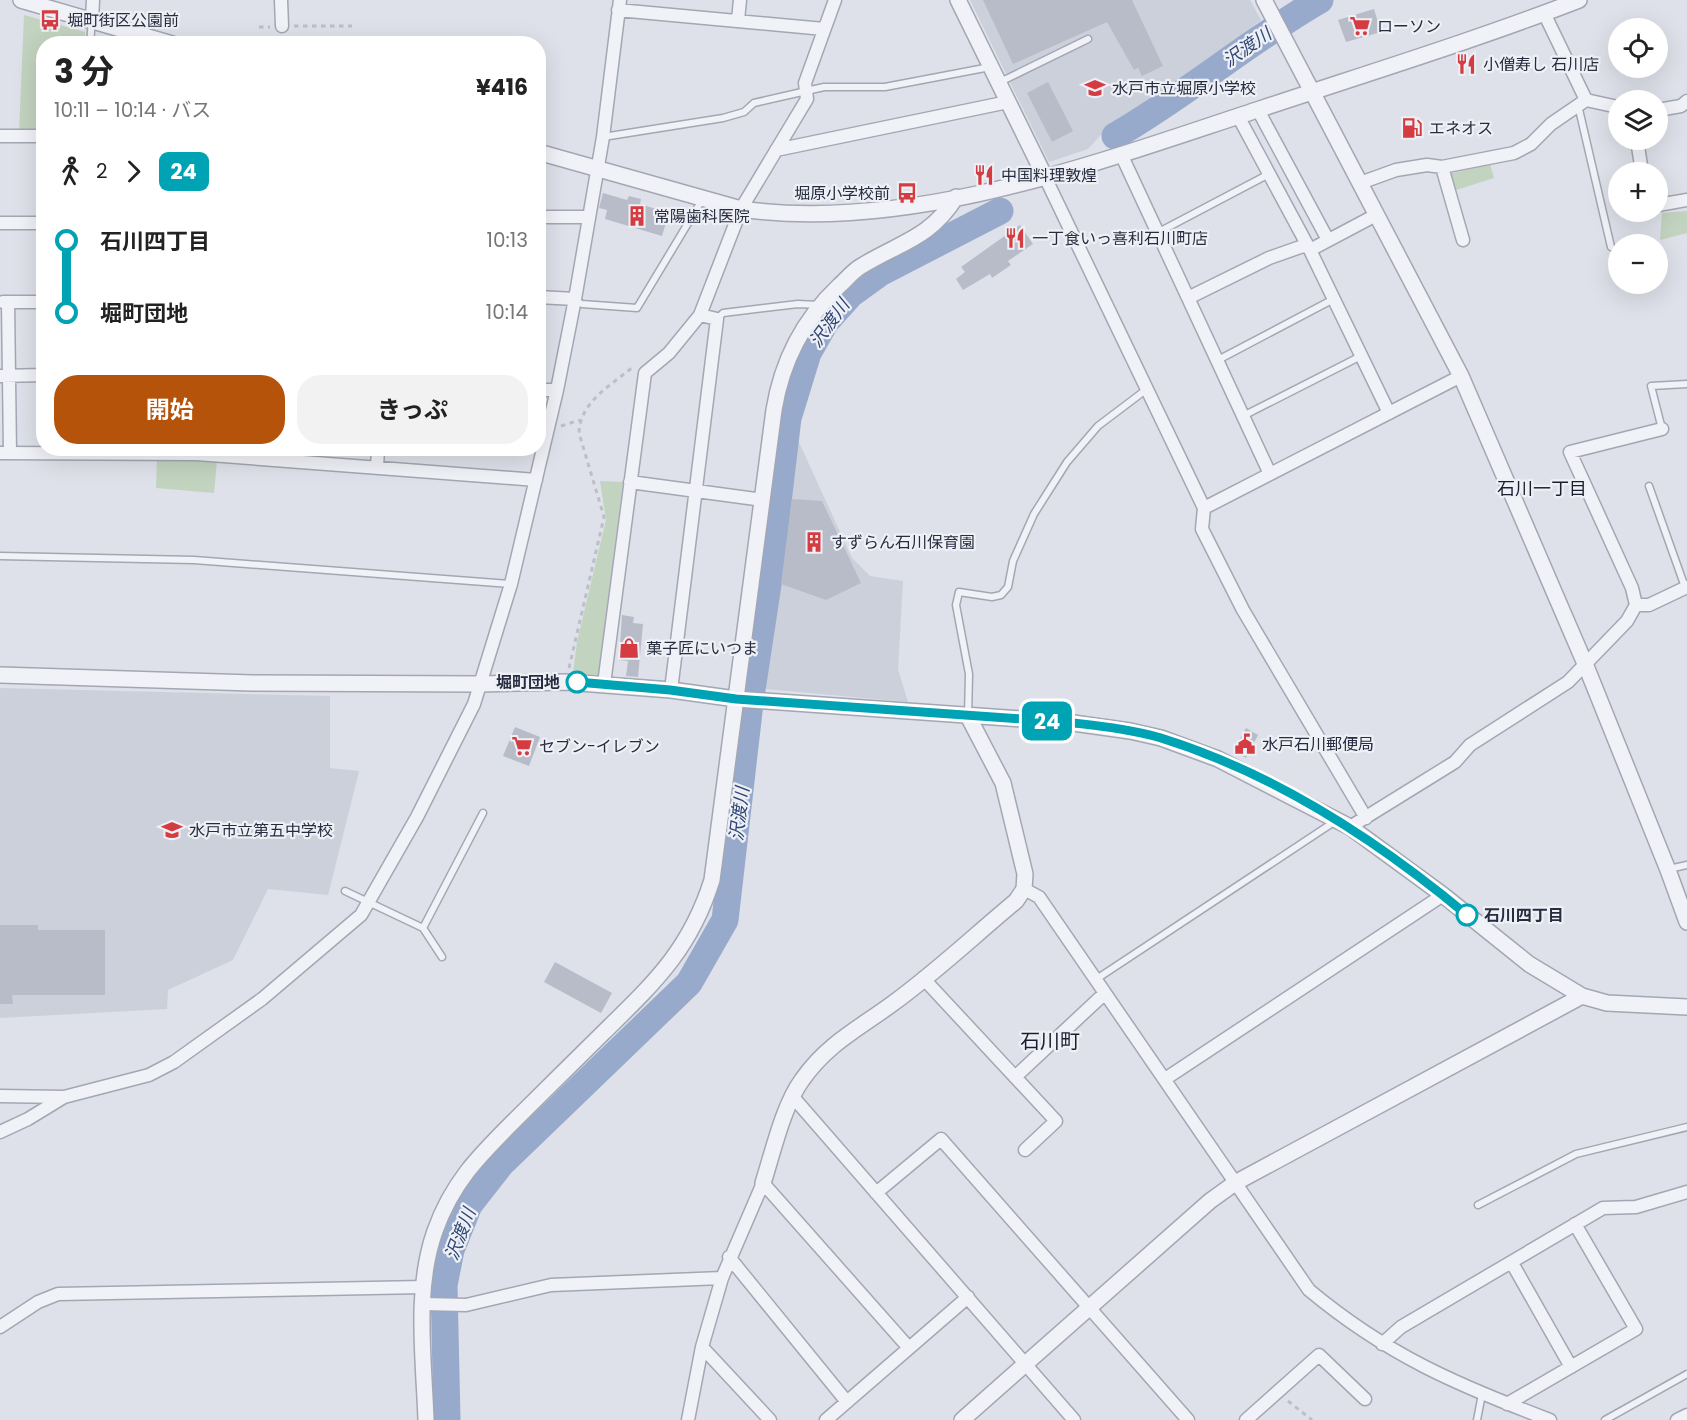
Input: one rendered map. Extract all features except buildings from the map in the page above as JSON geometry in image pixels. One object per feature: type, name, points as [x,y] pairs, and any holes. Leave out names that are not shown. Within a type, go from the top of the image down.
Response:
[{"type":"street","points":[[21,0],[145,36]]},
{"type":"street","points":[[92,20],[93,0]]},
{"type":"street","points":[[281,0],[282,26]]},
{"type":"street","points":[[738,20],[740,0]]},
{"type":"street","points":[[604,684],[645,373],[669,353],[700,315],[741,208],[807,99],[805,83],[835,0]]},
{"type":"street","points":[[957,0],[1204,508],[1202,529],[1243,610],[1366,818]]},
{"type":"street","points":[[1264,0],[1461,376],[1586,666],[1686,918]]},
{"type":"street","points":[[546,154],[702,200],[768,212],[825,213],[956,198],[1045,177],[1120,154],[1258,110],[1579,0]]},
{"type":"street","points":[[546,437],[575,299],[603,137],[619,5],[824,29]]},
{"type":"street","points":[[1545,13],[1582,102]]},
{"type":"street","points":[[1668,108],[1681,106],[1687,100]]},
{"type":"street","points":[[776,150],[1008,102]]},
{"type":"street","points":[[1360,183],[1396,170],[1427,165],[1442,167],[1514,153],[1531,144],[1551,124],[1582,102],[1608,106]]},
{"type":"street","points":[[1258,110],[1328,240]]},
{"type":"street","points":[[1238,116],[1308,248],[1389,413]]},
{"type":"street","points":[[0,136],[36,136]]},
{"type":"street","points":[[1120,154],[1270,474]]},
{"type":"street","points":[[1442,167],[1463,240]]},
{"type":"street","points":[[426,1420],[430,1304],[423,1287],[434,1231],[454,1186],[483,1151],[663,974],[702,913],[712,880],[741,699],[778,384],[804,326],[819,305],[858,268],[936,224],[956,198]]},
{"type":"street","points":[[1668,203],[1687,200]]},
{"type":"street","points":[[1188,298],[1269,258],[1308,248],[1328,240],[1376,215]]},
{"type":"street","points":[[546,217],[589,217]]},
{"type":"street","points":[[0,223],[36,223]]},
{"type":"street","points":[[546,297],[575,299]]},
{"type":"street","points":[[36,302],[4,302],[5,453],[36,453]]},
{"type":"street","points":[[670,690],[717,319],[700,315]]},
{"type":"street","points":[[4,376],[36,375]]},
{"type":"street","points":[[1204,508],[1461,376]]},
{"type":"street","points":[[546,390],[557,390]]},
{"type":"street","points":[[1350,827],[1455,762],[1470,745],[1568,682],[1586,666],[1593,653],[1627,621],[1636,605],[1632,588],[1570,452],[1662,429]]},
{"type":"street","points":[[250,456],[536,480]]},
{"type":"street","points":[[377,468],[378,456]]},
{"type":"street","points":[[0,1096],[64,1097],[149,1075],[174,1062],[262,999],[362,915],[417,817],[474,704],[511,585],[542,456]]},
{"type":"street","points":[[630,482],[763,500]]},
{"type":"street","points":[[1636,605],[1648,605],[1686,588]]},
{"type":"street","points":[[0,675],[252,682],[480,684],[566,682],[670,690],[763,701],[1105,726],[1161,738],[1218,759],[1350,827],[1443,895],[1529,964],[1582,996],[1607,1003],[1687,1007]]},
{"type":"street","points":[[688,1420],[702,1347],[729,1257],[763,1183],[801,1081],[840,1038],[892,1004],[1016,902],[1024,889],[1022,860],[1003,783],[968,716]]},
{"type":"street","points":[[1024,889],[1039,897],[1094,980],[1222,1159],[1235,1183],[1309,1290],[1346,1321],[1418,1365],[1482,1394],[1551,1420]]},
{"type":"street","points":[[1165,1079],[1443,895]]},
{"type":"street","points":[[923,978],[1056,1121],[1025,1150]]},
{"type":"street","points":[[1015,1077],[1104,994]]},
{"type":"street","points":[[962,1420],[1089,1306],[1210,1201],[1235,1183],[1582,996]]},
{"type":"street","points":[[0,1132],[28,1119],[64,1097]]},
{"type":"street","points":[[793,1098],[1074,1420]]},
{"type":"street","points":[[876,1193],[941,1139],[1188,1420]]},
{"type":"street","points":[[763,1183],[909,1348]]},
{"type":"street","points":[[1382,1344],[1401,1327],[1603,1208],[1636,1207],[1687,1192]]},
{"type":"street","points":[[1507,1404],[1636,1329],[1575,1224]]},
{"type":"street","points":[[729,1257],[847,1402]]},
{"type":"street","points":[[1512,1263],[1571,1367]]},
{"type":"street","points":[[430,1304],[466,1305],[551,1285],[722,1278]]},
{"type":"street","points":[[0,1327],[38,1302],[58,1294],[423,1287]]},
{"type":"street","points":[[826,1420],[968,1297]]},
{"type":"street","points":[[702,1347],[770,1420]]},
{"type":"street","points":[[1246,1420],[1319,1355],[1365,1399]]},
{"type":"street","points":[[1677,1420],[1687,1415]]},
{"type":"lane","points":[[91,36],[92,20]]},
{"type":"lane","points":[[998,83],[1088,39]]},
{"type":"lane","points":[[603,137],[723,118],[744,112],[754,103],[824,87],[885,87],[990,67]]},
{"type":"lane","points":[[1582,102],[1608,234]]},
{"type":"lane","points":[[1158,233],[1269,174]]},
{"type":"lane","points":[[575,299],[582,304],[637,308],[702,200]]},
{"type":"lane","points":[[1217,360],[1328,302]]},
{"type":"lane","points":[[717,319],[723,313],[798,304],[819,305]]},
{"type":"lane","points":[[1243,416],[1361,356]]},
{"type":"lane","points":[[1662,429],[1652,386],[1687,384]]},
{"type":"lane","points":[[968,716],[969,675],[956,605],[959,592],[992,597],[1001,595],[1008,587],[1013,561],[1034,514],[1067,462],[1098,426],[1146,389]]},
{"type":"lane","points":[[1649,486],[1686,588]]},
{"type":"lane","points":[[0,556],[194,560],[511,585]]},
{"type":"lane","points":[[423,928],[483,813]]},
{"type":"lane","points":[[1094,980],[1336,820]]},
{"type":"lane","points":[[1668,870],[1687,865]]},
{"type":"lane","points":[[345,891],[423,928],[442,957]]},
{"type":"lane","points":[[1478,1205],[1576,1154],[1687,1128]]},
{"type":"lane","points":[[1605,1420],[1687,1374]]},
{"type":"lane","points":[[1478,1420],[1482,1394]]},
{"type":"path","points":[[259,27],[352,26]]},
{"type":"path","points":[[566,682],[604,517],[579,434],[580,420],[582,413],[598,396],[634,366],[645,373]]},
{"type":"path","points":[[1278,1392],[1312,1420]]},
{"type":"shaded area","name":"水戸市立堀原小学校","points":[[970,0],[1250,0],[1261,20],[1246,32],[1249,39],[1155,102],[1151,98],[1108,127],[1088,149],[1049,162]]},
{"type":"shaded area","points":[[797,438],[852,558],[870,576],[903,581],[898,669],[908,702],[765,689]]},
{"type":"shaded area","name":"水戸市立第五中学校","points":[[0,688],[330,696],[330,768],[359,771],[328,895],[268,889],[233,960],[168,990],[167,1009],[0,1018]]},
{"type":"green space","points":[[24,15],[85,32],[85,36],[36,36],[36,133],[19,133]]},
{"type":"green space","points":[[1490,164],[1494,178],[1453,191],[1449,174]]},
{"type":"green space","points":[[1687,211],[1687,233],[1668,238],[1668,234],[1660,234],[1661,222],[1668,222],[1668,213]]},
{"type":"green space","points":[[157,458],[217,461],[214,493],[156,488]]},
{"type":"green space","points":[[600,481],[623,482],[598,676],[573,673],[577,642],[606,520]]},
{"type":"waterway","name":"沢渡川","points":[[1115,136],[1320,0]]},
{"type":"waterway","name":"沢渡川","points":[[447,1420],[444,1285],[451,1250],[469,1205],[501,1164],[689,983],[725,920],[750,703],[769,578],[788,418],[808,353],[825,323],[851,294],[880,273],[1000,211]]},
{"type":"bus line","name":"24","points":[[577,682],[670,690],[736,699],[1066,722],[1105,726],[1161,738],[1218,759],[1250,774],[1350,827],[1467,915]]},
{"type":"place","name":"堀町街区公園前","points":[[50,20]]},
{"type":"place","name":"ローソン","points":[[1360,26]]},
{"type":"place","name":"小僧寿し 石川店","points":[[1466,64]]},
{"type":"place","name":"水戸市立堀原小学校","points":[[1095,88]]},
{"type":"place","name":"エネオス","points":[[1412,128]]},
{"type":"place","name":"中国料理敦煌","points":[[984,175]]},
{"type":"place","name":"堀原小学校前","points":[[907,193]]},
{"type":"place","name":"常陽歯科医院","points":[[637,216]]},
{"type":"place","name":"一丁食いっ喜利石川町店","points":[[1015,238]]},
{"type":"place","name":"すずらん石川保育園","points":[[814,542]]},
{"type":"place","name":"菓子匠にいつま","points":[[629,648]]},
{"type":"place","name":"堀町団地","points":[[577,682]]},
{"type":"place","name":"水戸石川郵便局","points":[[1245,744]]},
{"type":"place","name":"セブン-イレブン","points":[[522,746]]},
{"type":"place","name":"水戸市立第五中学校","points":[[172,830]]},
{"type":"place","name":"石川四丁目","points":[[1467,915]]},
{"type":"district","name":"石川一丁目","points":[[1542,488]]},
{"type":"district","name":"石川町","points":[[1050,1041]]}]
